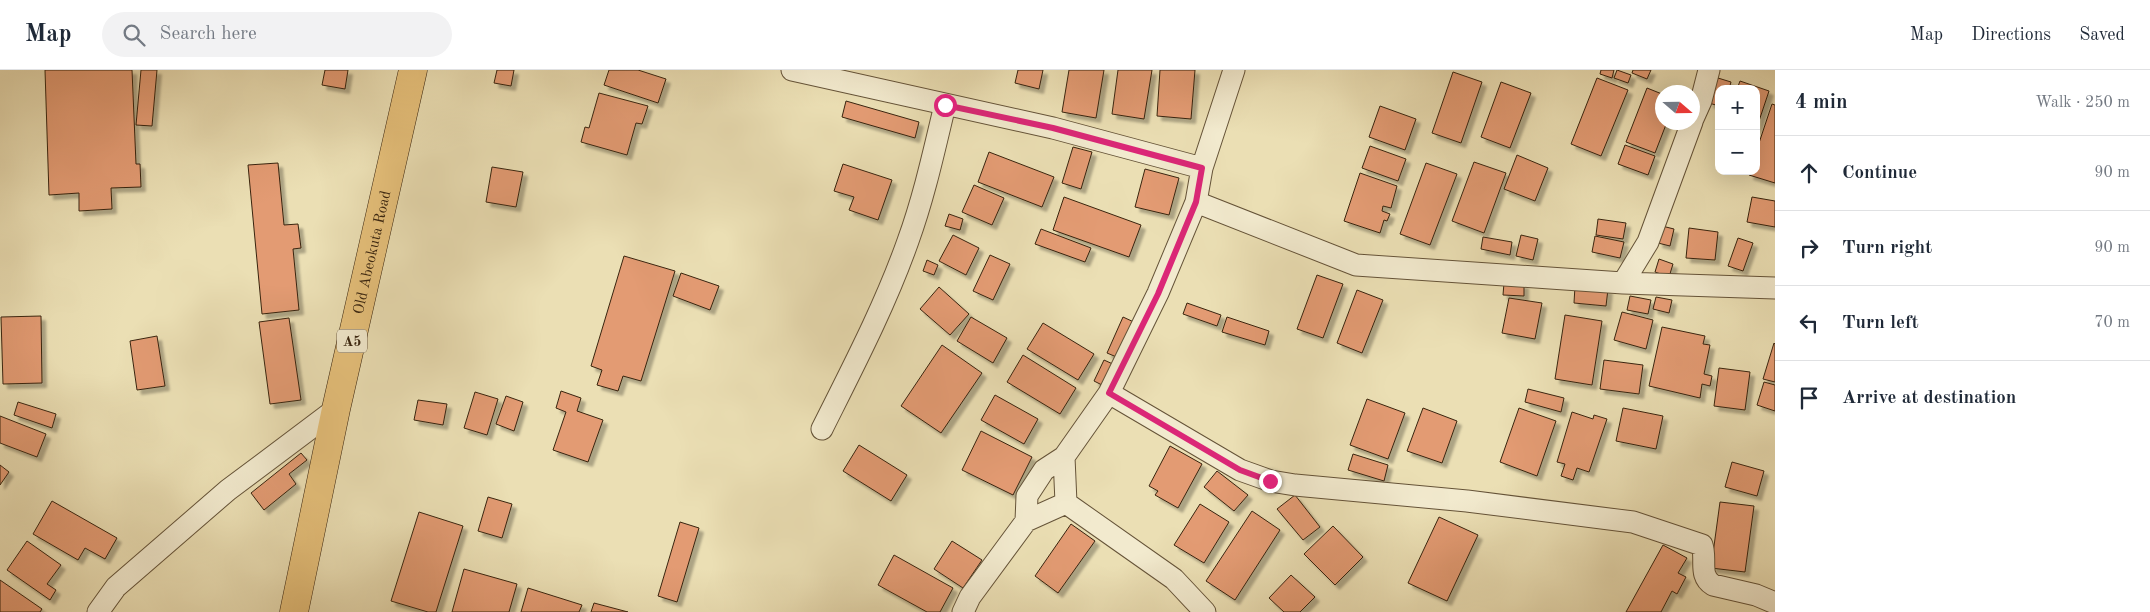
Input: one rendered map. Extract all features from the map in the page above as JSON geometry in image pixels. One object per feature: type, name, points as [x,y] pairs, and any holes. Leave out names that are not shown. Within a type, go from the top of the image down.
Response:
[{"type":"highway","name":"Old Abeokuta Road","points":[[294,612],[336,409],[413,70]]},
{"type":"street","points":[[792,70],[864,78],[945,105],[1053,128],[1202,168]]},
{"type":"street","points":[[1026,521],[1027,496],[1044,470],[1064,457],[1109,393],[1158,294],[1196,202],[1202,168],[1234,70]]},
{"type":"street","points":[[1700,103],[1709,70]]},
{"type":"street","points":[[822,429],[874,326],[908,241],[931,165],[945,105]]},
{"type":"street","points":[[1623,283],[1648,242],[1689,130]]},
{"type":"street","points":[[1196,202],[1356,265],[1623,283],[1775,288]]},
{"type":"street","points":[[1109,393],[1240,470],[1270,481],[1633,522],[1702,544],[1705,552],[1703,573],[1707,582],[1756,595],[1775,603]]},
{"type":"street","points":[[98,612],[116,586],[228,490],[336,409]]},
{"type":"street","points":[[1064,457],[1066,502]]},
{"type":"street","points":[[963,612],[970,597],[1026,521],[1066,502]]},
{"type":"street","points":[[1066,502],[1174,579],[1205,612]]},
{"type":"building","points":[[45,70],[132,70],[136,164],[140,164],[141,187],[111,188],[112,209],[79,211],[79,193],[49,195]]},
{"type":"building","points":[[141,70],[157,70],[152,126],[136,125]]},
{"type":"building","points":[[325,70],[348,70],[345,89],[322,85]]},
{"type":"building","points":[[497,70],[514,70],[511,86],[494,83]]},
{"type":"building","points":[[609,70],[638,70],[666,79],[658,103],[604,85]]},
{"type":"building","points":[[1018,70],[1043,70],[1039,89],[1015,83]]},
{"type":"building","points":[[1069,70],[1104,70],[1096,118],[1062,112]]},
{"type":"building","points":[[1118,70],[1152,70],[1144,119],[1112,114]]},
{"type":"building","points":[[1160,70],[1195,70],[1191,119],[1157,116]]},
{"type":"building","points":[[1601,70],[1614,70],[1612,78],[1600,74]]},
{"type":"building","points":[[1617,70],[1631,75],[1628,83],[1614,78]]},
{"type":"building","points":[[1633,70],[1651,70],[1647,79],[1632,73]]},
{"type":"building","points":[[1453,72],[1482,82],[1461,143],[1432,133]]},
{"type":"building","points":[[1597,78],[1628,90],[1601,156],[1571,144]]},
{"type":"building","points":[[1718,78],[1731,82],[1730,85],[1715,85]]},
{"type":"building","points":[[1740,81],[1752,85],[1738,85]]},
{"type":"building","points":[[1501,82],[1531,93],[1510,148],[1481,137]]},
{"type":"building","points":[[1715,86],[1715,105],[1709,103]]},
{"type":"building","points":[[1647,88],[1655,91],[1655,130],[1664,130],[1655,153],[1626,142]]},
{"type":"building","points":[[1760,88],[1769,91],[1760,118]]},
{"type":"building","points":[[599,93],[648,106],[642,124],[636,123],[627,155],[581,142],[585,127],[589,128]]},
{"type":"building","points":[[846,101],[919,122],[915,138],[842,117]]},
{"type":"building","points":[[1772,104],[1775,105],[1775,183],[1749,175],[1760,175],[1760,140]]},
{"type":"building","points":[[1380,106],[1416,119],[1405,150],[1369,137]]},
{"type":"building","points":[[1625,145],[1655,156],[1648,175],[1618,164]]},
{"type":"building","points":[[1370,146],[1406,159],[1398,181],[1362,168]]},
{"type":"building","points":[[1073,147],[1092,152],[1081,189],[1062,183]]},
{"type":"building","points":[[989,152],[1054,177],[1042,207],[978,182]]},
{"type":"building","points":[[1517,155],[1548,168],[1535,201],[1504,189]]},
{"type":"building","points":[[1474,162],[1506,173],[1484,233],[1452,221]]},
{"type":"building","points":[[278,163],[284,225],[298,224],[301,248],[293,249],[299,310],[262,314],[248,165]]},
{"type":"building","points":[[1426,163],[1457,174],[1430,245],[1400,234]]},
{"type":"building","points":[[843,164],[892,180],[878,220],[849,210],[854,197],[834,191]]},
{"type":"building","points":[[492,167],[523,172],[516,207],[486,202]]},
{"type":"building","points":[[1145,169],[1179,178],[1169,215],[1135,207]]},
{"type":"building","points":[[1360,173],[1397,186],[1391,208],[1383,206],[1382,211],[1390,214],[1387,221],[1384,220],[1380,233],[1344,221]]},
{"type":"building","points":[[974,185],[1004,198],[992,225],[962,212]]},
{"type":"building","points":[[1064,197],[1141,225],[1129,257],[1053,230]]},
{"type":"building","points":[[1752,197],[1775,201],[1775,227],[1747,222]]},
{"type":"building","points":[[949,214],[963,219],[960,230],[945,226]]},
{"type":"building","points":[[1598,219],[1626,223],[1623,239],[1596,235]]},
{"type":"building","points":[[1662,226],[1674,229],[1670,246],[1658,243]]},
{"type":"building","points":[[1689,228],[1718,232],[1715,260],[1686,258]]},
{"type":"building","points":[[1041,229],[1091,248],[1085,262],[1035,244]]},
{"type":"building","points":[[953,235],[979,248],[966,275],[939,261]]},
{"type":"building","points":[[1521,235],[1538,239],[1533,260],[1516,256]]},
{"type":"building","points":[[1595,236],[1624,242],[1620,258],[1592,252]]},
{"type":"building","points":[[1483,237],[1512,242],[1510,255],[1481,249]]},
{"type":"building","points":[[1738,238],[1753,243],[1743,271],[1728,266]]},
{"type":"building","points":[[990,255],[1010,264],[993,300],[973,291]]},
{"type":"building","points":[[624,256],[675,271],[641,381],[623,376],[618,391],[597,385],[602,370],[591,366]]},
{"type":"building","points":[[1659,259],[1673,264],[1669,277],[1655,272]]},
{"type":"building","points":[[927,260],[938,265],[934,275],[923,271]]},
{"type":"building","points":[[681,273],[719,286],[710,310],[673,296]]},
{"type":"building","points":[[1317,275],[1343,284],[1323,338],[1297,329]]},
{"type":"building","points":[[1504,283],[1524,284],[1524,296],[1503,295]]},
{"type":"building","points":[[1575,286],[1608,289],[1606,306],[1574,303]]},
{"type":"building","points":[[939,287],[969,314],[950,335],[920,309]]},
{"type":"building","points":[[1357,290],[1383,300],[1362,353],[1337,343]]},
{"type":"building","points":[[1630,296],[1651,300],[1648,314],[1627,310]]},
{"type":"building","points":[[1656,297],[1672,300],[1669,313],[1653,309]]},
{"type":"building","points":[[1509,298],[1542,303],[1535,339],[1502,333]]},
{"type":"building","points":[[1187,303],[1221,315],[1217,326],[1183,314]]},
{"type":"building","points":[[1622,312],[1653,320],[1646,349],[1614,340]]},
{"type":"building","points":[[1565,315],[1602,321],[1592,385],[1555,379]]},
{"type":"building","points":[[41,316],[42,383],[3,384],[1,317]]},
{"type":"building","points":[[971,317],[1007,338],[993,363],[957,341]]},
{"type":"building","points":[[1123,317],[1136,323],[1119,358],[1107,353]]},
{"type":"building","points":[[1227,317],[1269,331],[1265,345],[1222,332]]},
{"type":"building","points":[[289,318],[301,400],[270,404],[259,322]]},
{"type":"building","points":[[1043,323],[1094,354],[1078,380],[1027,349]]},
{"type":"building","points":[[1662,327],[1705,336],[1703,344],[1710,345],[1704,374],[1712,376],[1710,386],[1702,384],[1700,398],[1649,386]]},
{"type":"building","points":[[157,336],[165,386],[137,390],[130,341]]},
{"type":"building","points":[[1775,344],[1775,382],[1763,379]]},
{"type":"building","points":[[942,345],[982,373],[941,433],[901,406]]},
{"type":"building","points":[[1023,355],[1076,388],[1060,414],[1007,382]]},
{"type":"building","points":[[1104,360],[1115,365],[1104,386],[1094,381]]},
{"type":"building","points":[[1604,360],[1643,365],[1639,394],[1600,389]]},
{"type":"building","points":[[1719,368],[1750,372],[1745,410],[1714,406]]},
{"type":"building","points":[[1764,382],[1775,385],[1775,411],[1757,405]]},
{"type":"building","points":[[1528,389],[1564,398],[1561,412],[1525,402]]},
{"type":"building","points":[[561,391],[581,398],[577,411],[603,420],[588,462],[553,450],[566,412],[556,408]]},
{"type":"building","points":[[475,392],[498,399],[487,435],[464,428]]},
{"type":"building","points":[[995,395],[1038,419],[1024,444],[981,420]]},
{"type":"building","points":[[506,396],[523,402],[514,431],[496,424]]},
{"type":"building","points":[[1367,399],[1405,413],[1388,459],[1350,445]]},
{"type":"building","points":[[418,400],[447,404],[443,425],[414,420]]},
{"type":"building","points":[[18,402],[56,414],[52,428],[14,415]]},
{"type":"building","points":[[1423,408],[1457,421],[1442,463],[1407,451]]},
{"type":"building","points":[[1519,408],[1556,421],[1537,476],[1500,462]]},
{"type":"building","points":[[1623,408],[1663,416],[1656,449],[1616,441]]},
{"type":"building","points":[[1572,412],[1593,419],[1594,415],[1607,419],[1589,472],[1577,468],[1573,480],[1561,476],[1565,464],[1557,462]]},
{"type":"building","points":[[0,416],[46,434],[37,457],[0,443]]},
{"type":"building","points":[[981,431],[1032,457],[1013,495],[962,470]]},
{"type":"building","points":[[859,445],[907,475],[891,501],[843,471]]},
{"type":"building","points":[[1170,446],[1202,464],[1178,508],[1155,495],[1158,491],[1149,486]]},
{"type":"building","points":[[301,453],[307,460],[289,474],[296,484],[264,510],[251,493]]},
{"type":"building","points":[[1353,454],[1388,465],[1384,481],[1348,470]]},
{"type":"building","points":[[1732,462],[1764,471],[1757,496],[1725,487]]},
{"type":"building","points":[[0,465],[9,472],[0,485]]},
{"type":"building","points":[[1217,471],[1248,495],[1234,511],[1204,487]]},
{"type":"building","points":[[1295,495],[1320,527],[1303,540],[1277,509]]},
{"type":"building","points":[[488,497],[512,504],[502,538],[478,531]]},
{"type":"building","points":[[52,501],[117,538],[105,559],[85,548],[78,560],[33,534]]},
{"type":"building","points":[[1720,502],[1754,506],[1745,572],[1711,568]]},
{"type":"building","points":[[1200,504],[1229,522],[1204,563],[1174,545]]},
{"type":"building","points":[[1252,511],[1280,530],[1235,600],[1206,581]]},
{"type":"building","points":[[419,512],[463,526],[436,612],[428,612],[391,601]]},
{"type":"building","points":[[1439,517],[1478,535],[1447,601],[1408,583]]},
{"type":"building","points":[[680,522],[699,528],[677,602],[658,596]]},
{"type":"building","points":[[1071,524],[1095,541],[1058,593],[1035,576]]},
{"type":"building","points":[[1333,526],[1363,557],[1335,585],[1304,554]]},
{"type":"building","points":[[27,541],[61,565],[47,584],[56,590],[50,600],[7,570]]},
{"type":"building","points":[[952,541],[982,560],[963,588],[934,569]]},
{"type":"building","points":[[1663,545],[1687,558],[1678,573],[1686,577],[1677,594],[1672,591],[1661,612],[1626,612]]},
{"type":"building","points":[[894,555],[953,588],[940,612],[927,612],[878,585]]},
{"type":"building","points":[[464,569],[517,584],[509,612],[452,612]]},
{"type":"building","points":[[1291,575],[1315,597],[1300,612],[1284,612],[1269,598]]},
{"type":"building","points":[[0,580],[42,609],[40,612],[0,612]]},
{"type":"building","points":[[528,588],[582,605],[579,612],[521,612]]},
{"type":"building","points":[[594,603],[628,612],[591,612]]},
{"type":"route","points":[[945,105],[1053,128],[1202,168],[1196,202],[1158,294],[1109,393],[1136,407],[1240,470],[1270,481]]}]
